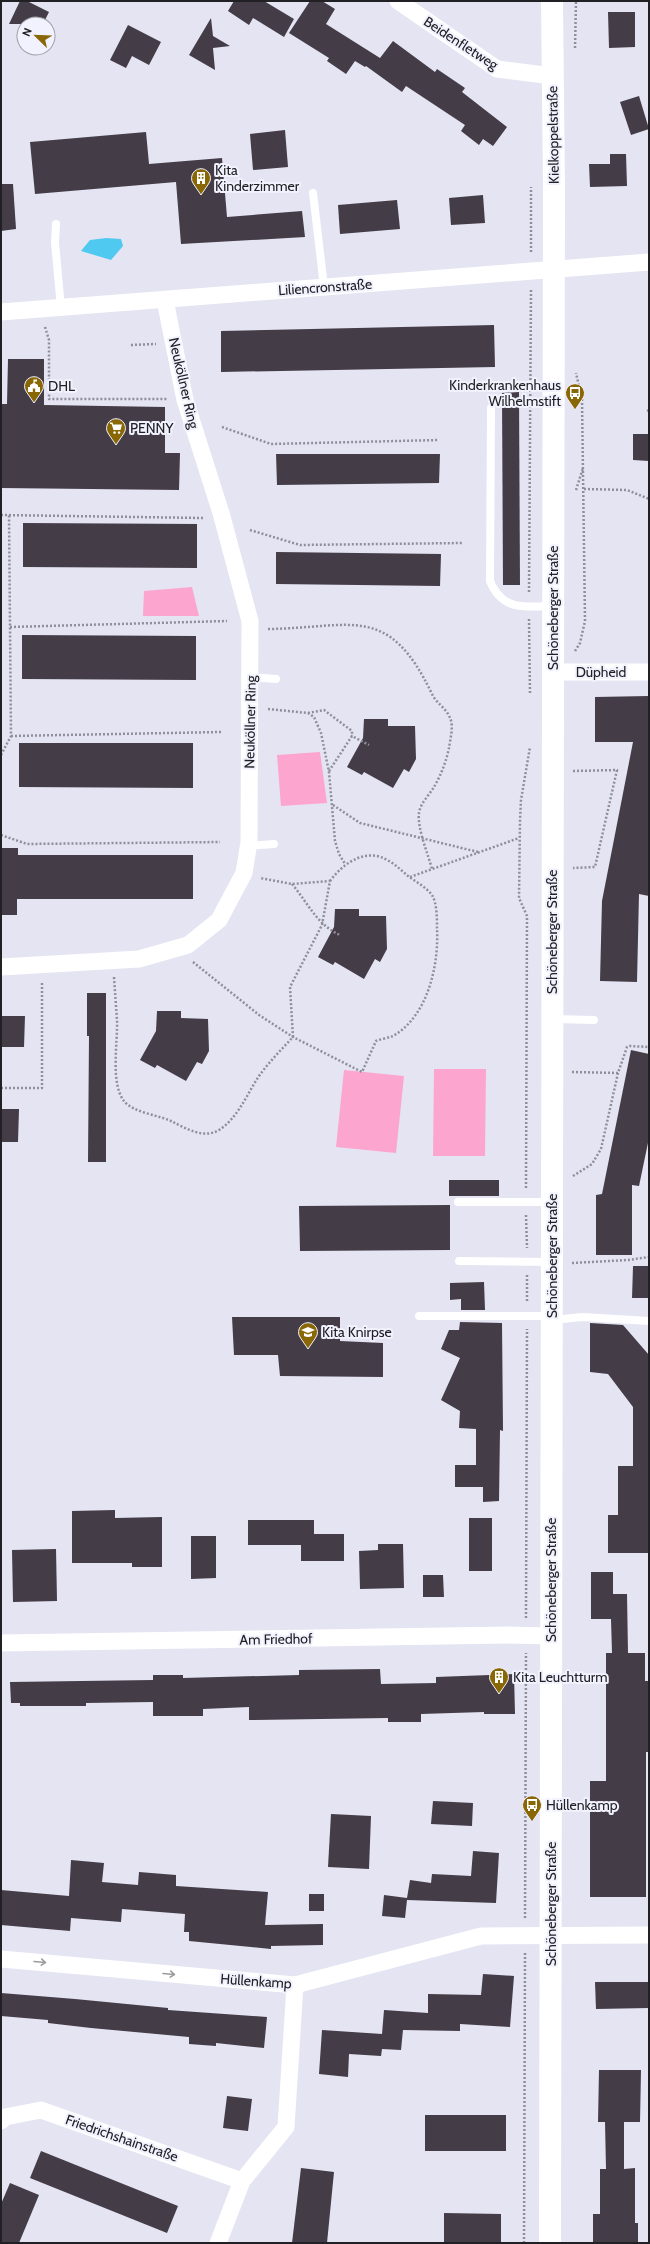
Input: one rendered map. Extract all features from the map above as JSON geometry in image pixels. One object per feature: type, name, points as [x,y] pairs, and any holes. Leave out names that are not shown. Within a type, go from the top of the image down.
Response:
[{"type":"street","name":"Beidenfletweg","points":[[398,1],[497,69],[552,76]]},
{"type":"street","name":"Kielkoppelstraße","points":[[552,1],[554,269]]},
{"type":"street","name":"Liliencronstraße","points":[[1,312],[649,262]]},
{"type":"street","name":"Schöneberger Straße","points":[[550,2243],[554,269]]},
{"type":"street","name":"Neuköllner Ring","points":[[1,967],[139,959],[188,945],[219,920],[244,873],[248,846],[250,621],[220,513],[184,400],[165,300]]},
{"type":"street","name":"Düpheid","points":[[553,672],[649,672]]},
{"type":"street","name":"Am Friedhof","points":[[1,1643],[551,1636]]},
{"type":"street","name":"Hüllenkamp","points":[[1,1959],[295,1985],[481,1936],[649,1935]]},
{"type":"street","points":[[218,2243],[242,2181],[286,2127],[295,1985]]},
{"type":"street","name":"Friedrichshainstraße","points":[[1,2121],[5,2118],[41,2110],[242,2181]]},
{"type":"lane","points":[[314,193],[324,287]]},
{"type":"lane","points":[[56,224],[55,243],[61,308]]},
{"type":"lane","points":[[491,408],[490,581],[498,596],[515,605],[529,607],[553,606]]},
{"type":"lane","points":[[250,677],[262,676],[276,679]]},
{"type":"lane","points":[[248,846],[274,844]]},
{"type":"lane","points":[[552,1019],[594,1020]]},
{"type":"lane","points":[[458,1202],[552,1202]]},
{"type":"lane","points":[[459,1261],[552,1263]]},
{"type":"lane","points":[[419,1316],[582,1317],[649,1321]]},
{"type":"path","points":[[530,696],[531,184]]},
{"type":"path","points":[[40,309],[49,340],[49,399],[171,400]]},
{"type":"path","points":[[130,345],[160,344]]},
{"type":"path","points":[[222,427],[271,444],[439,440]]},
{"type":"path","points":[[573,653],[580,643],[586,622],[583,468]]},
{"type":"path","points":[[584,489],[627,490],[649,499]]},
{"type":"path","points":[[1,755],[11,736],[9,514]]},
{"type":"path","points":[[1,515],[206,518]]},
{"type":"path","points":[[250,530],[300,544],[463,543]]},
{"type":"path","points":[[10,627],[227,621]]},
{"type":"path","points":[[267,629],[302,628],[345,623],[366,625],[386,633],[407,651],[421,671],[435,700],[450,718],[451,733],[444,768],[418,812],[432,869]]},
{"type":"path","points":[[261,709],[283,709],[308,713],[324,710],[346,724],[352,731],[352,736],[329,772]]},
{"type":"path","points":[[308,713],[314,717],[321,733],[329,772],[336,841],[339,854],[345,864]]},
{"type":"path","points":[[11,736],[221,732]]},
{"type":"path","points":[[352,736],[369,745]]},
{"type":"path","points":[[524,2243],[527,916],[519,898],[519,838],[521,800],[531,743]]},
{"type":"path","points":[[553,771],[618,770],[595,867],[573,868]]},
{"type":"path","points":[[332,805],[360,823],[478,852]]},
{"type":"path","points":[[1,835],[27,844],[220,842]]},
{"type":"path","points":[[410,877],[519,838]]},
{"type":"path","points":[[113,973],[117,1021],[116,1072],[118,1088],[124,1102],[144,1113],[163,1116],[190,1130],[204,1133],[218,1130],[231,1120],[259,1076],[292,1037],[290,987],[322,925],[330,881],[345,864],[363,856],[377,856],[389,861],[432,896],[437,921],[436,962],[425,996],[417,1013],[404,1028],[392,1036],[376,1041],[362,1072],[292,1037],[259,1015],[188,958]]},
{"type":"path","points":[[256,877],[292,884],[330,881]]},
{"type":"path","points":[[292,884],[310,906],[322,925],[340,935]]},
{"type":"path","points":[[1,1088],[42,1088],[42,978]]},
{"type":"path","points":[[572,1177],[592,1164],[601,1149],[618,1073],[627,1048],[630,1046],[649,1047]]},
{"type":"path","points":[[572,1072],[618,1073]]},
{"type":"path","points":[[552,1263],[628,1260],[649,1257]]},
{"type":"shaded area","points":[[192,587],[199,616],[143,616],[144,591]]},
{"type":"shaded area","points":[[320,752],[327,803],[281,806],[277,755]]},
{"type":"shaded area","points":[[434,1069],[486,1069],[485,1156],[433,1156]]},
{"type":"shaded area","points":[[344,1070],[404,1076],[396,1153],[336,1147]]},
{"type":"water","points":[[106,238],[121,239],[123,246],[111,260],[81,251],[90,240]]},
{"type":"building","points":[[20,1],[27,1],[49,12],[47,16],[16,16],[16,24],[9,24]]},
{"type":"building","points":[[234,1],[264,1],[294,19],[284,37],[253,18],[249,25],[228,11]]},
{"type":"building","points":[[310,1],[322,1],[335,9],[326,24],[380,58],[393,41],[435,72],[437,69],[465,88],[462,92],[507,127],[493,146],[483,139],[479,145],[461,131],[465,125],[406,86],[402,92],[366,66],[365,67],[355,61],[346,74],[327,61],[329,58],[289,33]]},
{"type":"building","points":[[608,12],[635,12],[635,47],[609,48]]},
{"type":"building","points":[[211,18],[213,36],[230,46],[213,48],[215,70],[189,55]]},
{"type":"building","points":[[128,25],[161,42],[149,65],[132,56],[126,68],[110,60]]},
{"type":"building","points":[[639,96],[649,129],[631,135],[620,102]]},
{"type":"building","points":[[285,130],[288,167],[253,170],[250,134]]},
{"type":"building","points":[[146,132],[149,164],[222,158],[227,217],[302,211],[305,237],[181,244],[176,182],[35,194],[30,142]]},
{"type":"building","points":[[610,154],[626,154],[627,186],[590,187],[589,164],[610,164]]},
{"type":"building","points":[[1,184],[13,184],[16,229],[1,231]]},
{"type":"building","points":[[483,195],[485,223],[451,225],[449,198]]},
{"type":"building","points":[[397,200],[400,229],[340,234],[338,205]]},
{"type":"building","points":[[494,325],[495,367],[221,372],[221,331]]},
{"type":"building","points":[[8,359],[44,359],[44,405],[165,407],[165,453],[180,453],[179,490],[1,488],[1,404],[7,404]]},
{"type":"building","points":[[519,392],[520,585],[503,585],[502,393]]},
{"type":"building","points":[[633,434],[649,434],[649,461],[633,460]]},
{"type":"building","points":[[276,454],[440,454],[439,483],[277,485]]},
{"type":"building","points":[[23,523],[197,524],[197,568],[23,567]]},
{"type":"building","points":[[276,552],[441,554],[440,586],[276,584]]},
{"type":"building","points":[[22,635],[196,636],[196,680],[22,679]]},
{"type":"building","points":[[649,696],[649,896],[639,894],[637,982],[600,981],[602,901],[633,742],[595,742],[595,697]]},
{"type":"building","points":[[364,719],[388,719],[388,726],[415,726],[416,759],[409,772],[404,769],[393,788],[364,772],[362,775],[347,767],[363,738]]},
{"type":"building","points":[[19,743],[193,743],[193,788],[19,787]]},
{"type":"building","points":[[1,848],[18,848],[18,855],[193,855],[193,899],[17,899],[17,915],[1,915]]},
{"type":"building","points":[[335,909],[359,909],[359,916],[386,916],[387,949],[380,962],[375,959],[364,979],[335,962],[333,965],[318,957],[334,927]]},
{"type":"building","points":[[87,993],[106,993],[106,1162],[88,1162],[89,1036],[87,1036]]},
{"type":"building","points":[[157,1011],[181,1011],[181,1018],[208,1019],[209,1051],[202,1064],[197,1062],[186,1081],[157,1065],[155,1068],[140,1060],[156,1031]]},
{"type":"building","points":[[1,1016],[25,1016],[24,1047],[1,1047]]},
{"type":"building","points":[[631,1050],[649,1054],[649,1138],[639,1186],[632,1185],[632,1255],[596,1255],[596,1195],[602,1194]]},
{"type":"building","points":[[1,1109],[19,1109],[18,1142],[1,1142]]},
{"type":"building","points":[[449,1180],[499,1180],[499,1196],[449,1196]]},
{"type":"building","points":[[450,1205],[450,1250],[300,1251],[299,1206]]},
{"type":"building","points":[[633,1266],[649,1266],[649,1298],[632,1298]]},
{"type":"building","points":[[484,1282],[485,1310],[461,1310],[461,1299],[450,1300],[450,1283]]},
{"type":"building","name":"Kita Knirpse","points":[[232,1317],[340,1317],[340,1341],[383,1343],[383,1377],[280,1376],[278,1355],[234,1355]]},
{"type":"building","points":[[460,1322],[502,1323],[503,1431],[500,1430],[499,1501],[483,1502],[483,1487],[455,1487],[455,1465],[476,1465],[476,1429],[459,1428],[460,1411],[441,1400],[460,1358],[441,1349],[449,1330],[459,1330]]},
{"type":"building","points":[[590,1323],[623,1325],[649,1355],[649,1553],[608,1553],[608,1515],[618,1515],[618,1466],[633,1466],[633,1407],[608,1374],[590,1372]]},
{"type":"building","points":[[115,1510],[115,1518],[162,1517],[162,1567],[132,1567],[132,1563],[72,1563],[72,1511]]},
{"type":"building","points":[[469,1518],[492,1518],[492,1571],[469,1571]]},
{"type":"building","points":[[248,1520],[314,1520],[314,1534],[344,1534],[344,1561],[301,1561],[301,1545],[248,1545]]},
{"type":"building","points":[[191,1536],[216,1536],[216,1578],[191,1579]]},
{"type":"building","points":[[378,1544],[403,1544],[404,1588],[360,1589],[359,1551],[378,1550]]},
{"type":"building","points":[[56,1549],[57,1601],[13,1602],[12,1550]]},
{"type":"building","points":[[591,1572],[613,1572],[613,1594],[627,1594],[628,1653],[645,1653],[645,1681],[649,1681],[649,1752],[646,1752],[646,1897],[590,1897],[590,1781],[606,1781],[606,1653],[612,1653],[611,1619],[591,1619]]},
{"type":"building","points":[[423,1575],[443,1575],[444,1597],[423,1597]]},
{"type":"building","points":[[380,1669],[381,1684],[436,1683],[436,1677],[514,1674],[515,1714],[484,1714],[484,1712],[421,1714],[421,1722],[388,1722],[388,1718],[249,1720],[249,1707],[203,1709],[203,1716],[153,1716],[153,1702],[86,1703],[86,1706],[20,1706],[20,1703],[11,1703],[10,1682],[153,1680],[153,1675],[183,1675],[183,1678],[299,1675],[299,1670]]},
{"type":"building","points":[[433,1801],[473,1803],[472,1826],[431,1824]]},
{"type":"building","points":[[331,1814],[371,1816],[369,1869],[328,1867]]},
{"type":"building","points":[[473,1851],[499,1853],[496,1903],[407,1900],[405,1918],[382,1916],[384,1895],[407,1898],[410,1880],[431,1883],[432,1874],[471,1876]]},
{"type":"building","points":[[71,1860],[104,1863],[102,1882],[138,1885],[139,1872],[176,1875],[176,1886],[268,1892],[265,1925],[323,1924],[323,1945],[271,1946],[271,1949],[189,1941],[189,1932],[184,1932],[185,1914],[122,1909],[121,1922],[71,1918],[70,1931],[1,1925],[1,1890],[69,1896]]},
{"type":"building","points":[[309,1894],[324,1894],[324,1911],[309,1911]]},
{"type":"building","points":[[483,1974],[514,1976],[510,2027],[460,2024],[460,2031],[403,2030],[401,2050],[382,2049],[381,2056],[349,2054],[348,2077],[319,2074],[322,2030],[382,2034],[384,2010],[428,2013],[428,1994],[481,1995]]},
{"type":"building","points":[[595,1982],[649,1982],[649,2008],[596,2009]]},
{"type":"building","points":[[1,1993],[168,2008],[168,2010],[267,2017],[264,2048],[216,2043],[216,2046],[189,2044],[189,2037],[91,2028],[48,2023],[48,2020],[1,2016]]},
{"type":"building","points":[[599,2070],[641,2070],[640,2122],[624,2122],[624,2169],[635,2168],[635,2223],[638,2223],[638,2243],[593,2243],[593,2214],[600,2214],[600,2169],[606,2169],[605,2122],[598,2122]]},
{"type":"building","points":[[227,2096],[252,2099],[248,2131],[223,2128]]},
{"type":"building","points":[[425,2115],[506,2115],[506,2151],[425,2151]]},
{"type":"building","points":[[41,2151],[178,2206],[167,2233],[30,2178]]},
{"type":"building","points":[[301,2168],[334,2172],[327,2243],[292,2243]]},
{"type":"building","points":[[10,2183],[39,2195],[19,2243],[1,2243],[1,2204]]},
{"type":"building","points":[[444,2213],[501,2214],[501,2243],[444,2243]]},
{"type":"place","name":"Kita Kinderzimmer","points":[[201,195]]},
{"type":"place","name":"DHL","points":[[34,403]]},
{"type":"place","name":"Kinderkrankenhaus Wilhelmstift","points":[[575,410]]},
{"type":"place","name":"PENNY","points":[[116,445]]},
{"type":"place","name":"Kita Knirpse","points":[[308,1349]]},
{"type":"place","name":"Kita Leuchtturm","points":[[499,1694]]},
{"type":"place","name":"Hüllenkamp","points":[[532,1822]]}]
